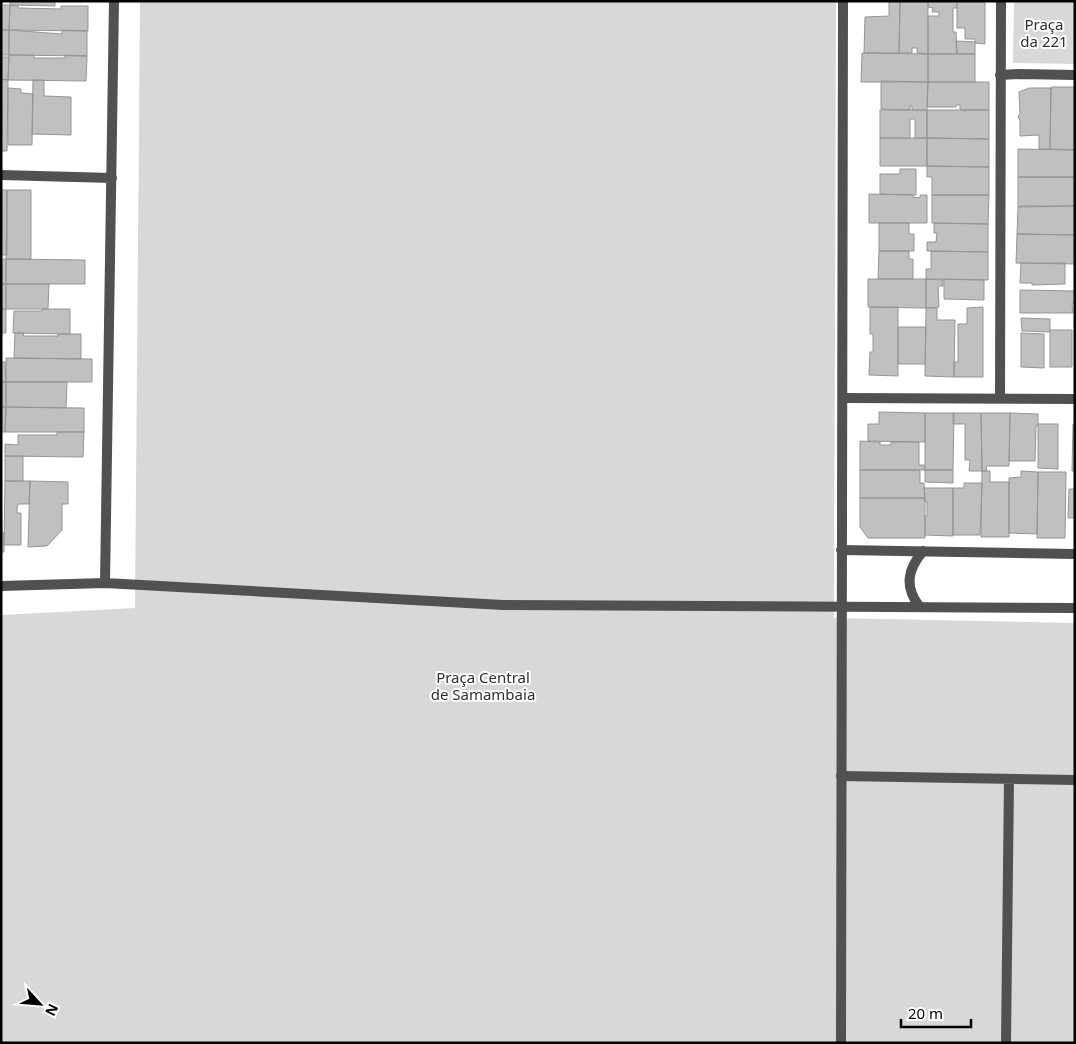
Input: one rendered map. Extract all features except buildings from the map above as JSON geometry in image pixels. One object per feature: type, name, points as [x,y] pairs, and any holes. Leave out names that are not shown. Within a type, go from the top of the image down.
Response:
[{"type":"street","points":[[105,583],[114,1]]},
{"type":"street","points":[[840,1043],[843,1]]},
{"type":"street","points":[[1000,398],[1001,1]]},
{"type":"street","points":[[1000,75],[1075,75]]},
{"type":"street","points":[[1,175],[112,178]]},
{"type":"street","points":[[843,398],[1075,399]]},
{"type":"street","points":[[841,550],[1075,554]]},
{"type":"street","points":[[919,606],[914,599],[910,579],[914,562],[923,551]]},
{"type":"street","points":[[1,586],[105,583],[502,606],[1075,608]]},
{"type":"street","points":[[842,776],[1075,780]]},
{"type":"street","points":[[1006,1043],[1009,779]]},
{"type":"green space","name":"Praça Central de Samambaia","points":[[140,1],[836,1],[834,618],[1075,623],[1075,1043],[1,1043],[1,615],[135,608]]},
{"type":"green space","name":"Praça da 221","points":[[1014,1],[1075,1],[1075,64],[1013,63]]}]
